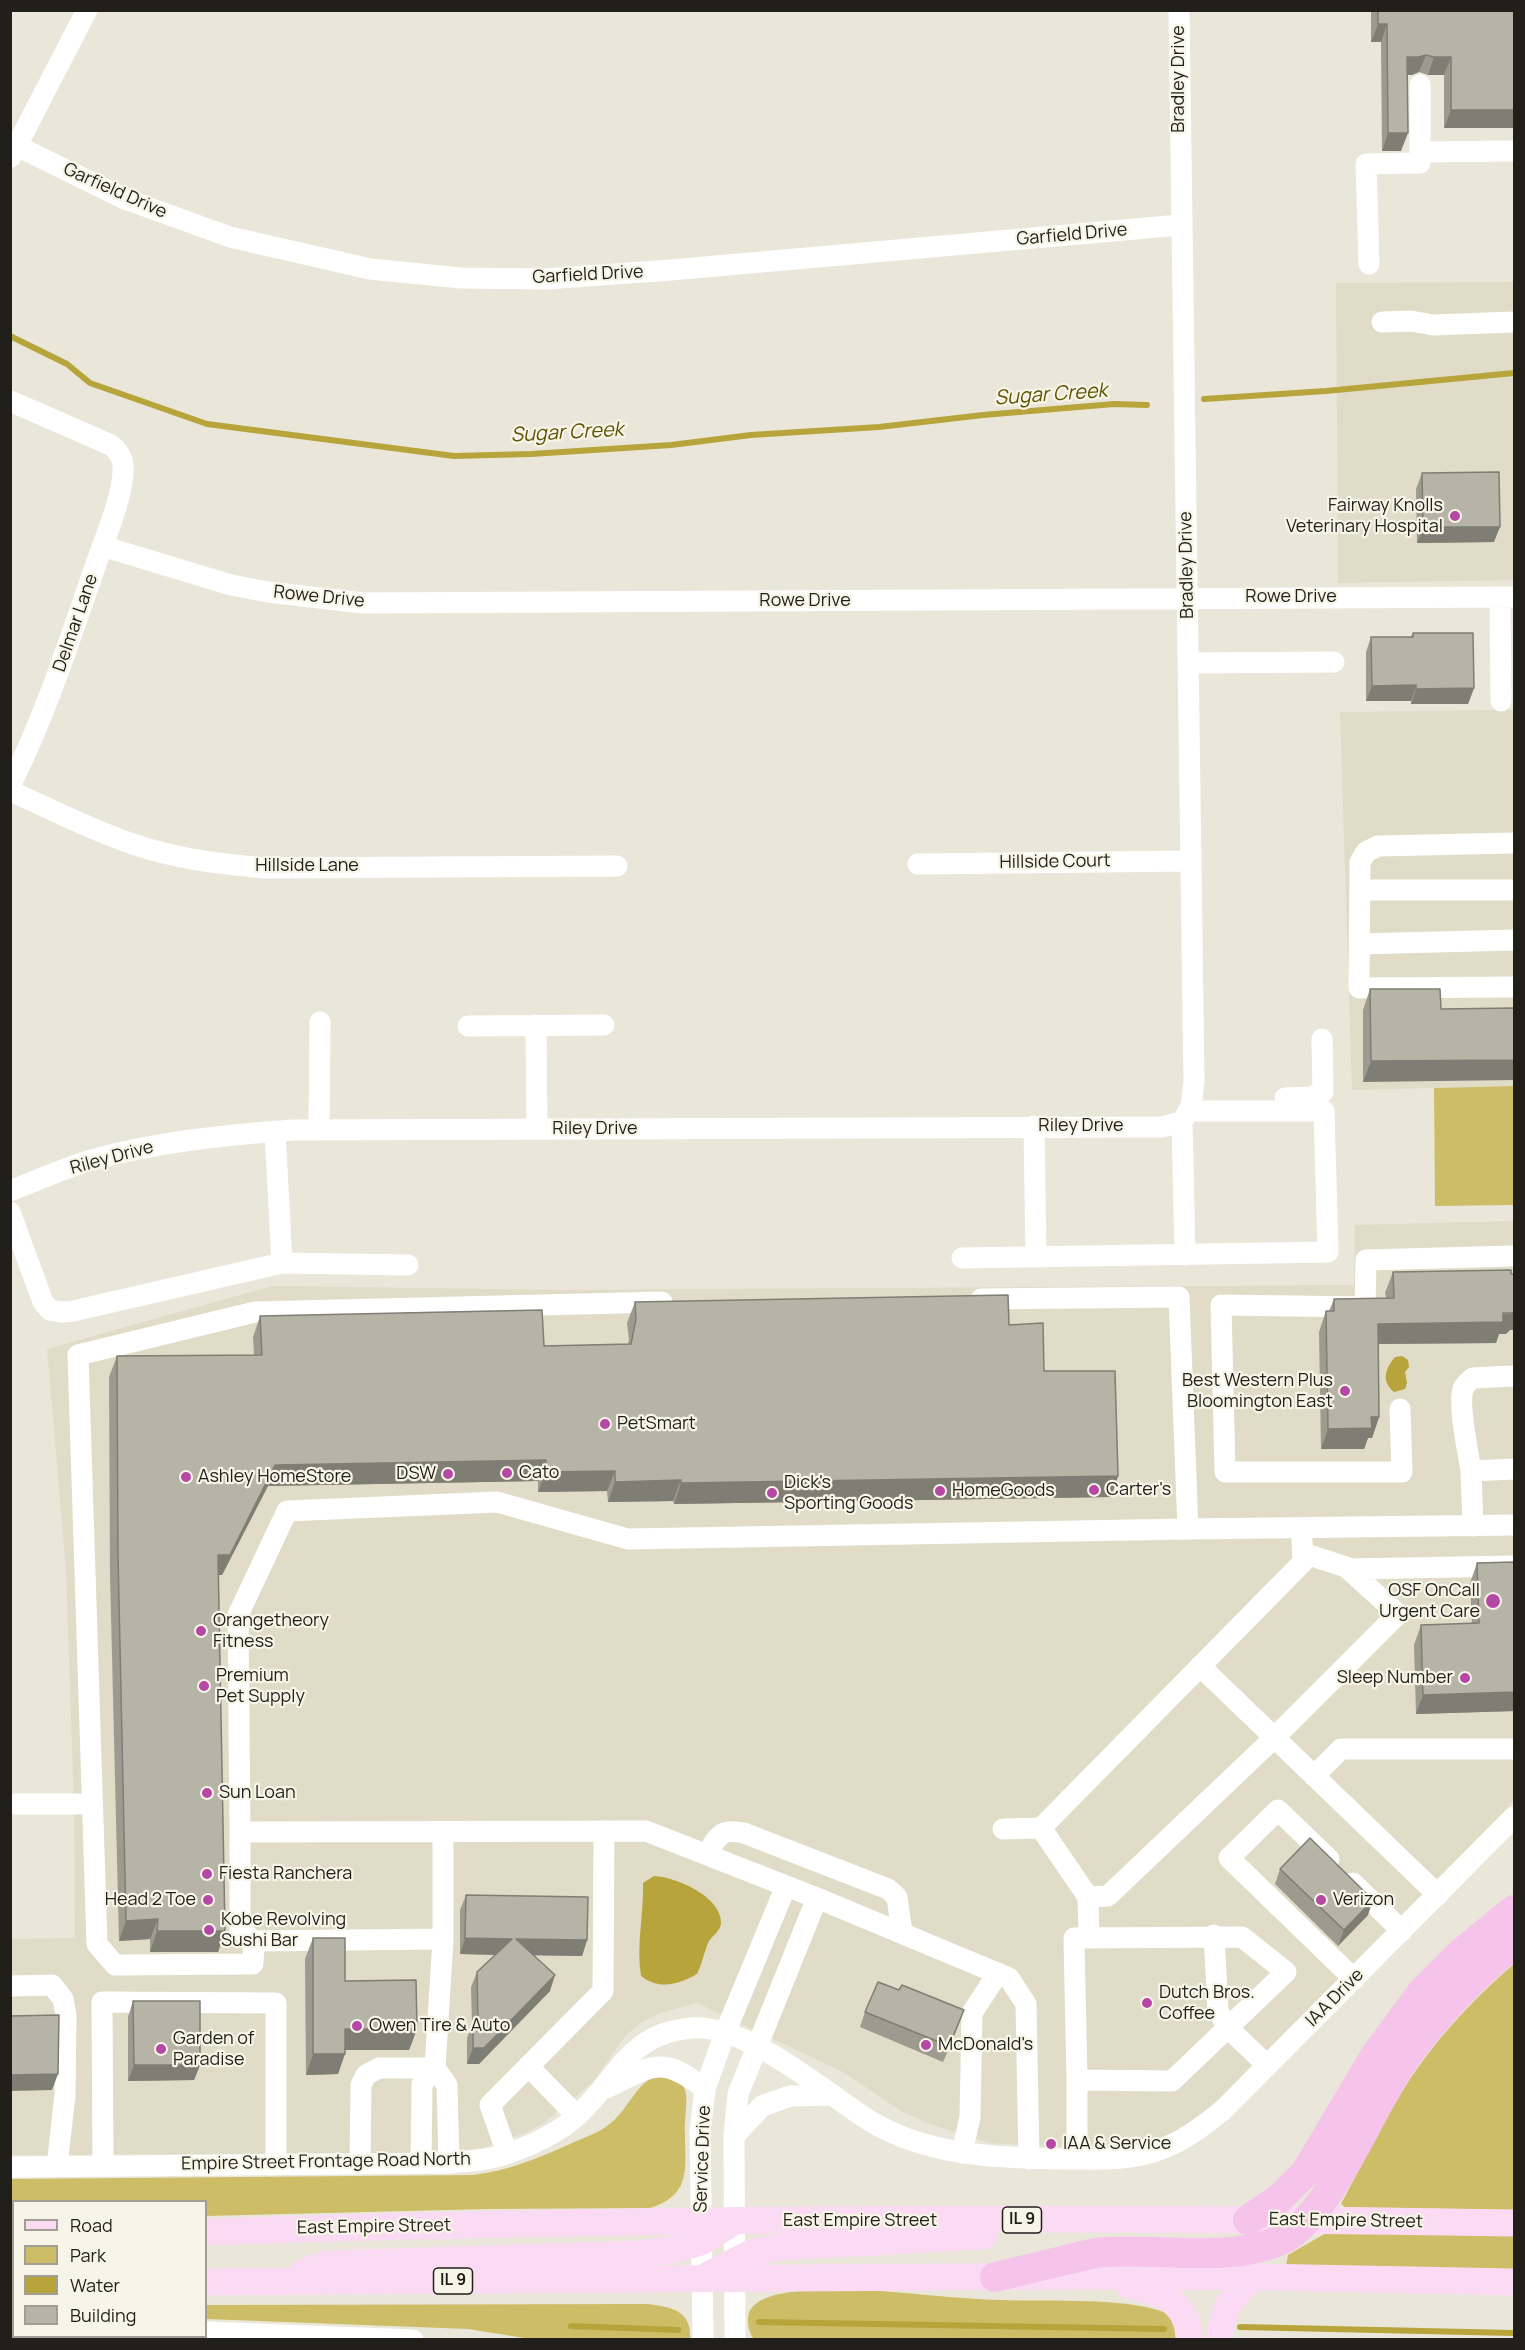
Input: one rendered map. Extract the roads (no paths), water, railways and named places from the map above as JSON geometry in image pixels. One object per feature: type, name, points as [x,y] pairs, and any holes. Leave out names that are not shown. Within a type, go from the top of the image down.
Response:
[{"type":"highway","points":[[1248,2220],[1280,2199],[1306,2172],[1375,2055],[1424,1991],[1460,1954],[1515,1910]]},
{"type":"highway","points":[[994,2277],[1103,2252],[1230,2252],[1260,2248],[1293,2234],[1308,2220],[1327,2193],[1404,2060],[1433,2023],[1468,1985],[1515,1944]]},
{"type":"main road","points":[[735,2269],[753,2252],[782,2247],[1010,2235],[1037,2220]]},
{"type":"main road","name":"East Empire Street","points":[[207,2232],[701,2231],[735,2221],[1308,2220],[1515,2223]]},
{"type":"main road","points":[[277,2283],[325,2264],[638,2254],[676,2249],[701,2231]]},
{"type":"main road","name":"IL 9","points":[[207,2282],[701,2278],[735,2269],[994,2277],[1257,2277],[1515,2282]]},
{"type":"main road","points":[[1092,2276],[1149,2290],[1173,2302],[1187,2319],[1189,2340]]},
{"type":"main road","points":[[1219,2340],[1228,2305],[1240,2289],[1257,2277]]},
{"type":"street","points":[[14,152],[87,10]]},
{"type":"street","name":"Bradley Drive","points":[[1179,10],[1180,225],[1188,597],[1194,1082],[1187,1113],[1185,1255]]},
{"type":"street","points":[[1369,264],[1366,164],[1420,163],[1420,85]]},
{"type":"street","points":[[1420,152],[1515,151]]},
{"type":"street","name":"Garfield Drive","points":[[14,152],[124,199],[230,237],[370,269],[461,278],[546,279],[671,270],[1180,225]]},
{"type":"street","points":[[1382,322],[1411,321],[1433,325],[1515,322]]},
{"type":"street","name":"Delmar Lane","points":[[10,401],[111,445],[123,461],[122,485],[50,697],[35,737],[10,786]]},
{"type":"street","name":"Rowe Drive","points":[[102,546],[231,585],[268,592],[363,603],[1507,597]]},
{"type":"street","points":[[1501,700],[1507,597]]},
{"type":"street","points":[[1189,663],[1334,662]]},
{"type":"street","name":"Hillside Lane","points":[[10,790],[82,824],[135,845],[178,856],[225,864],[265,868],[617,866]]},
{"type":"street","points":[[1515,843],[1378,846],[1366,852],[1360,862],[1359,988],[1515,987]]},
{"type":"street","name":"Hillside Court","points":[[918,864],[1191,861]]},
{"type":"street","points":[[1360,890],[1515,890]]},
{"type":"street","points":[[1359,944],[1515,940]]},
{"type":"street","points":[[319,1130],[320,1022]]},
{"type":"street","points":[[536,1025],[537,1129]]},
{"type":"street","points":[[468,1026],[604,1025]]},
{"type":"street","points":[[1187,1113],[1311,1097],[1323,1092],[1322,1039]]},
{"type":"street","points":[[962,1258],[1328,1252],[1324,1111],[1187,1113]]},
{"type":"street","name":"Riley Drive","points":[[10,1191],[85,1162],[136,1149],[275,1131],[1161,1127],[1187,1113]]},
{"type":"street","points":[[1034,1126],[1036,1257]]},
{"type":"street","points":[[275,1131],[282,1263]]},
{"type":"street","points":[[10,1212],[43,1302],[50,1310],[61,1312],[113,1303],[282,1263],[408,1265]]},
{"type":"street","points":[[1400,1409],[1402,1472],[1225,1473],[1221,1305],[1365,1307],[1366,1260],[1515,1256]]},
{"type":"street","points":[[967,1299],[1179,1298],[1188,1529]]},
{"type":"street","points":[[254,1941],[253,1964],[115,1965],[97,1944],[78,1356],[255,1312],[684,1302]]},
{"type":"street","points":[[1473,1526],[1471,1470],[1463,1418],[1464,1387],[1473,1378],[1515,1376]]},
{"type":"street","points":[[1471,1470],[1515,1469]]},
{"type":"street","points":[[443,1939],[254,1941],[240,1929],[238,1615],[287,1511],[497,1502],[628,1539],[1515,1525]]},
{"type":"street","points":[[1003,1829],[1041,1828],[1303,1562],[1302,1528]]},
{"type":"street","points":[[1303,1553],[1348,1569],[1515,1566]]},
{"type":"street","points":[[1088,1897],[1108,1896],[1274,1738],[1398,1614],[1348,1569]]},
{"type":"street","points":[[1200,1666],[1438,1895]]},
{"type":"street","points":[[1314,1776],[1341,1749],[1515,1749]]},
{"type":"street","points":[[10,1804],[92,1804]]},
{"type":"street","points":[[1354,1979],[1229,1858],[1278,1810],[1402,1930]]},
{"type":"street","name":"IAA Drive","points":[[1138,2155],[1175,2143],[1199,2129],[1223,2110],[1515,1817]]},
{"type":"street","points":[[1041,1828],[1088,1897],[1089,1938]]},
{"type":"street","points":[[706,1855],[718,1835],[730,1830],[744,1833],[888,1889],[897,1897],[902,1933]]},
{"type":"street","points":[[240,1832],[646,1832],[902,1933],[1009,1978],[1026,2004],[1029,2159]]},
{"type":"street","points":[[421,2163],[422,2084],[435,2068],[443,1939],[443,1832]]},
{"type":"street","points":[[507,2153],[490,2105],[603,1991],[604,1832]]},
{"type":"street","name":"Service Drive","points":[[703,2340],[700,2132],[705,2089],[725,2033],[786,1886]]},
{"type":"street","name":"Service Drive","points":[[738,2337],[734,2136],[738,2094],[817,1898]]},
{"type":"street","points":[[1214,1935],[1218,2011],[1228,2028],[1267,2066]]},
{"type":"street","points":[[1077,2080],[1172,2081],[1286,1972],[1242,1936],[1074,1938],[1077,2159]]},
{"type":"street","points":[[962,2153],[970,2116],[972,2013],[998,1973]]},
{"type":"street","points":[[10,1986],[52,1985],[63,1998],[66,2015],[65,2095],[57,2166]]},
{"type":"street","points":[[103,2165],[102,2002],[276,2004],[276,2164]]},
{"type":"street","name":"Empire Street Frontage Road North","points":[[10,2167],[449,2163],[476,2160],[507,2153],[537,2140],[577,2116],[602,2089],[622,2062],[638,2047],[651,2038],[668,2031],[694,2028],[710,2028],[725,2033],[778,2057],[872,2122],[939,2149],[1029,2159],[1138,2155]]},
{"type":"street","points":[[528,2066],[577,2116]]},
{"type":"street","points":[[602,2089],[648,2067],[670,2066],[685,2072],[705,2089]]},
{"type":"street","points":[[360,2163],[361,2085],[366,2075],[379,2068],[435,2068]]},
{"type":"street","points":[[435,2068],[447,2085],[449,2163]]},
{"type":"street","points":[[734,2136],[762,2106],[790,2096],[833,2095]]},
{"type":"street","points":[[207,2332],[246,2337],[413,2340]]},
{"type":"water","points":[[1402,1356],[1408,1360],[1409,1367],[1405,1372],[1407,1383],[1405,1389],[1394,1392],[1387,1384],[1386,1375],[1395,1357]]},
{"type":"water","points":[[654,1876],[674,1880],[696,1890],[714,1905],[720,1914],[721,1924],[708,1943],[697,1974],[676,1983],[655,1983],[641,1976],[639,1952],[643,1883]]},
{"type":"waterway","name":"Sugar Creek","points":[[10,336],[67,364],[90,383],[207,424],[454,456],[531,454],[671,445],[751,435],[879,427],[983,415],[1114,404],[1147,405]]},
{"type":"waterway","name":"Sugar Creek","points":[[1204,399],[1326,391],[1514,373]]},
{"type":"waterway","points":[[759,2322],[1164,2329]]},
{"type":"waterway","points":[[571,2326],[678,2330]]},
{"type":"waterway","points":[[1240,2327],[1514,2333]]},
{"type":"place","name":"Fairway Knolls Veterinary Hospital","points":[[1455,516]]},
{"type":"place","name":"Best Western Plus Bloomington East","points":[[1345,1391]]},
{"type":"place","name":"PetSmart","points":[[605,1424]]},
{"type":"place","name":"Cato","points":[[507,1473]]},
{"type":"place","name":"DSW","points":[[448,1474]]},
{"type":"place","name":"Ashley HomeStore","points":[[186,1477]]},
{"type":"place","name":"Carter's","points":[[1094,1490]]},
{"type":"place","name":"HomeGoods","points":[[940,1491]]},
{"type":"place","name":"Dick's Sporting Goods","points":[[772,1493]]},
{"type":"place","name":"OSF OnCall Urgent Care","points":[[1493,1601]]},
{"type":"place","name":"Orangetheory Fitness","points":[[201,1631]]},
{"type":"place","name":"Sleep Number","points":[[1465,1678]]},
{"type":"place","name":"Premium Pet Supply","points":[[204,1686]]},
{"type":"place","name":"Sun Loan","points":[[207,1793]]},
{"type":"place","name":"Fiesta Ranchera","points":[[207,1874]]},
{"type":"place","name":"Head 2 Toe","points":[[208,1900]]},
{"type":"place","name":"Verizon","points":[[1321,1900]]},
{"type":"place","name":"Kobe Revolving Sushi Bar","points":[[209,1930]]},
{"type":"place","name":"Dutch Bros. Coffee","points":[[1147,2003]]},
{"type":"place","name":"Owen Tire & Auto","points":[[357,2026]]},
{"type":"place","name":"McDonald's","points":[[926,2045]]},
{"type":"place","name":"Garden of Paradise","points":[[161,2049]]},
{"type":"place","name":"IAA & Service","points":[[1051,2144]]}]
